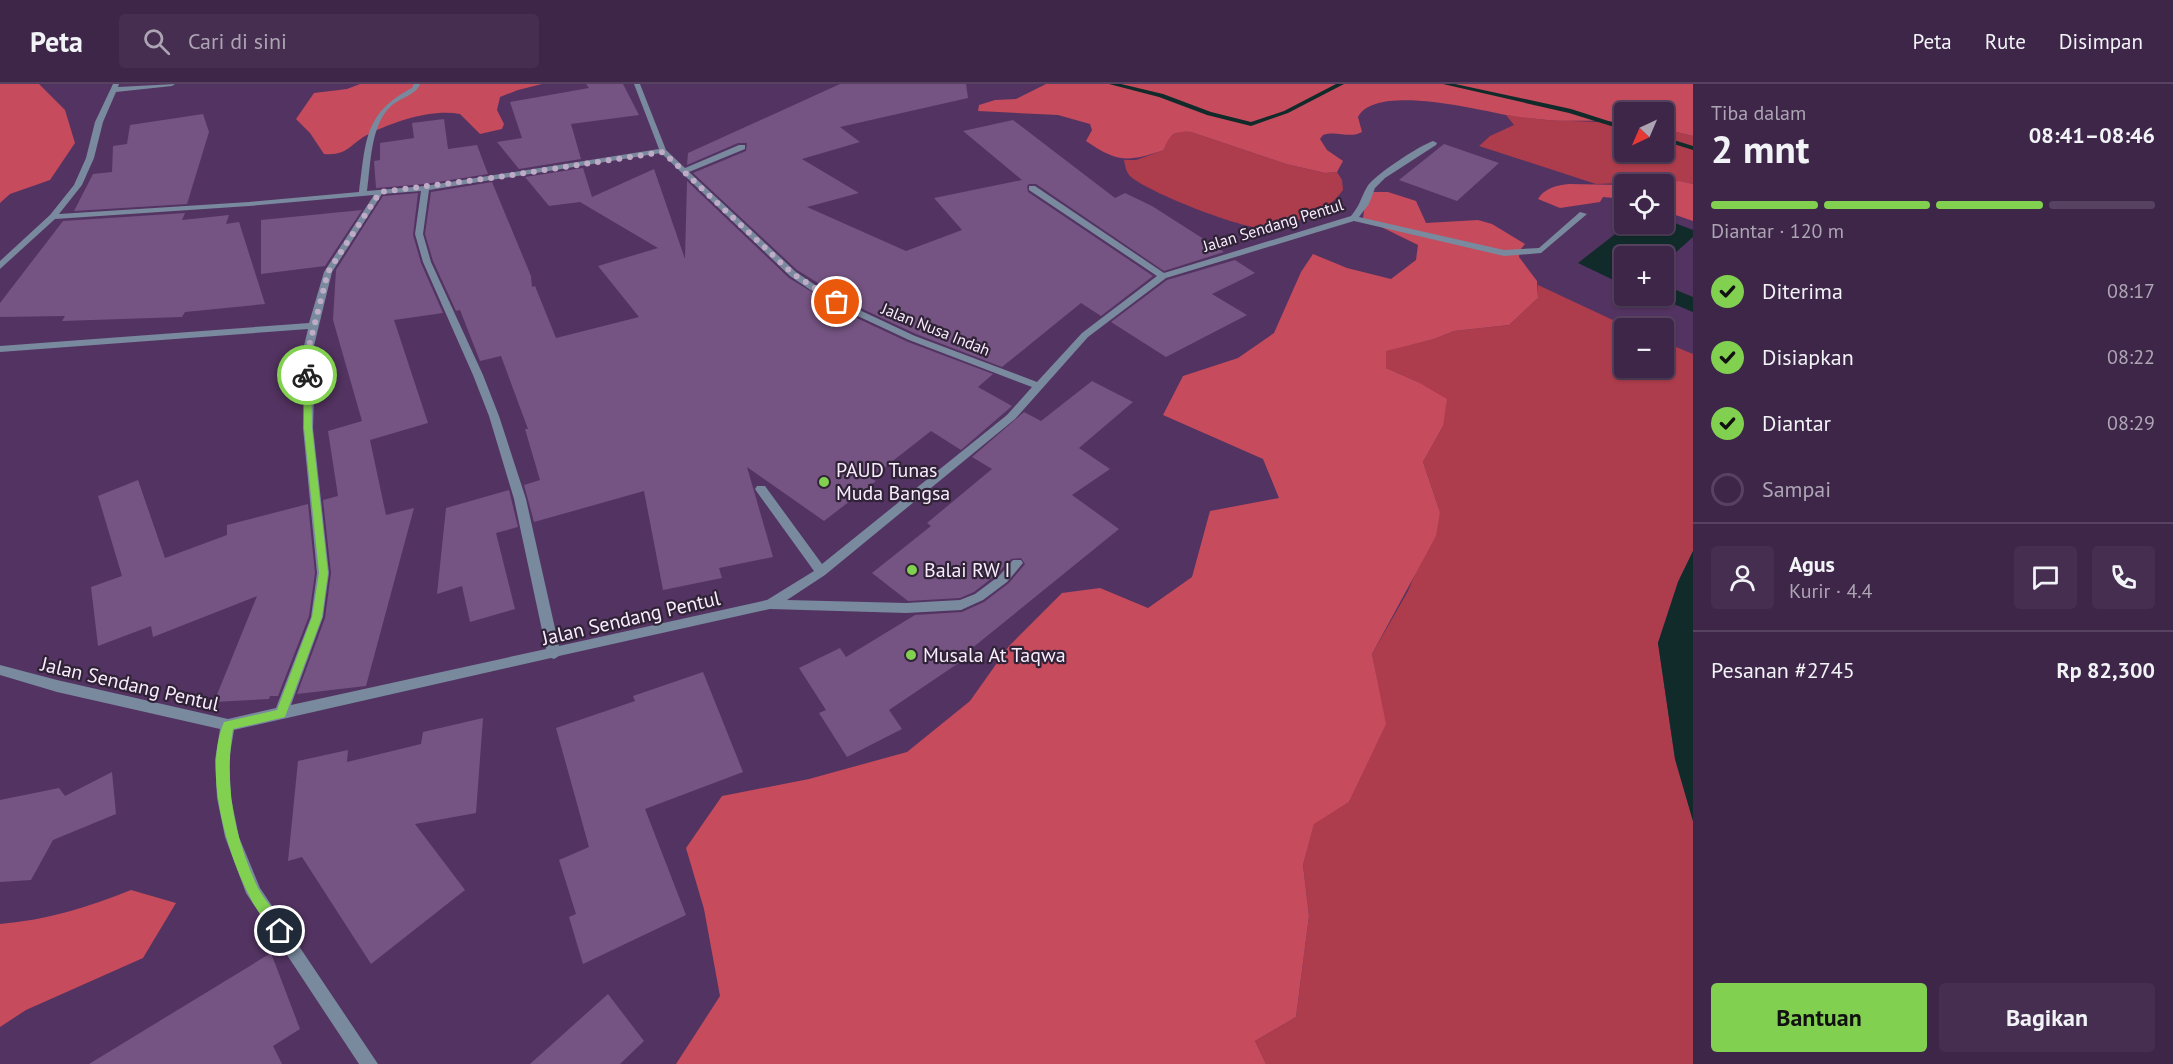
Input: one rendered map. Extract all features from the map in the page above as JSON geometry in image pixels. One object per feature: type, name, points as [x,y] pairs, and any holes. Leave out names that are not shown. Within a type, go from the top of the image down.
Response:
[{"type":"street","points":[[0,266],[53,217],[78,185],[86,170],[99,122],[115,87],[172,84]]},
{"type":"street","points":[[363,193],[376,123],[385,108],[415,88],[417,84]]},
{"type":"street","name":"Jalan Nusa Indah","points":[[637,84],[663,152],[793,274],[812,288],[868,318],[1039,386]]},
{"type":"street","name":"Jalan Sendang Pentul","points":[[0,670],[57,686],[228,725],[770,604],[821,573],[1011,417],[1084,335],[1163,276],[1354,218],[1365,204],[1371,187],[1382,176],[1433,143]]},
{"type":"street","points":[[685,171],[742,147]]},
{"type":"street","points":[[53,217],[249,204],[425,188],[663,152]]},
{"type":"street","points":[[425,188],[419,234],[427,262],[494,416],[520,499],[554,654]]},
{"type":"street","points":[[1032,188],[1163,276]]},
{"type":"street","points":[[281,714],[317,617],[323,573],[308,428],[309,396],[306,358],[328,272],[380,192]]},
{"type":"street","points":[[1354,218],[1504,253],[1541,250],[1583,214]]},
{"type":"street","points":[[0,349],[313,326]]},
{"type":"street","points":[[761,489],[821,573]]},
{"type":"street","points":[[770,604],[906,608],[962,605],[979,597],[1017,564]]},
{"type":"street","points":[[228,725],[222,760],[224,798],[232,837],[254,893],[369,1064]]},
{"type":"shaded area","points":[[0,84],[39,84],[65,110],[75,143],[50,180],[10,194],[0,203]]},
{"type":"shaded area","points":[[360,84],[542,84],[500,97],[497,110],[504,124],[502,129],[480,134],[460,114],[438,113],[379,129],[344,151],[324,154],[310,133],[296,119],[314,93],[347,89]]},
{"type":"shaded area","points":[[1046,84],[1693,84],[1693,136],[1674,131],[1674,102],[1614,102],[1614,122],[1537,119],[1427,101],[1384,102],[1368,107],[1358,117],[1362,132],[1353,135],[1333,133],[1323,135],[1320,139],[1327,150],[1343,161],[1337,172],[1325,173],[1286,164],[1191,132],[1173,135],[1164,150],[1141,157],[1115,157],[1086,141],[1092,130],[1090,124],[1058,115],[978,111],[979,105],[995,100],[1016,99]]},
{"type":"shaded area","points":[[1506,115],[1546,120],[1614,123],[1614,162],[1674,162],[1674,131],[1693,136],[1693,184],[1674,181],[1674,174],[1614,174],[1614,183],[1596,184],[1479,146],[1490,136],[1514,125]]},
{"type":"shaded area","points":[[1179,131],[1191,132],[1286,164],[1325,173],[1337,172],[1342,180],[1343,190],[1334,201],[1325,207],[1300,220],[1273,228],[1255,227],[1218,217],[1156,191],[1140,183],[1128,173],[1124,160],[1136,160],[1164,150],[1167,139]]},
{"type":"shaded area","points":[[1674,181],[1693,184],[1693,221],[1674,214]]},
{"type":"shaded area","points":[[1614,185],[1614,198],[1603,197],[1600,202],[1560,208],[1538,199],[1556,186]]},
{"type":"shaded area","points":[[1367,192],[1388,192],[1416,201],[1426,223],[1478,220],[1492,224],[1525,244],[1520,250],[1519,257],[1537,281],[1538,298],[1509,325],[1454,331],[1434,339],[1386,351],[1386,368],[1418,382],[1447,399],[1443,426],[1423,462],[1440,512],[1436,536],[1372,654],[1386,724],[1349,802],[1314,824],[1303,865],[1309,916],[1296,1017],[1255,1041],[1266,1064],[676,1064],[720,996],[704,909],[686,848],[722,796],[809,779],[907,752],[970,701],[1009,646],[1062,593],[1100,588],[1148,608],[1192,577],[1210,511],[1279,498],[1263,459],[1163,415],[1183,376],[1238,358],[1274,333],[1301,272],[1313,254],[1347,268],[1391,279],[1416,260],[1418,245],[1363,218]]},
{"type":"shaded area","points":[[1674,223],[1693,230],[1693,237],[1674,254],[1674,246],[1614,246],[1614,280],[1578,263],[1615,234],[1674,234]]},
{"type":"shaded area","points":[[1538,285],[1614,321],[1614,378],[1674,378],[1674,346],[1693,354],[1693,551],[1678,582],[1658,643],[1675,759],[1693,821],[1693,1064],[1266,1064],[1255,1041],[1296,1017],[1309,916],[1303,865],[1314,823],[1349,802],[1385,724],[1372,654],[1408,591],[1440,512],[1423,462],[1443,426],[1418,382],[1386,368],[1386,350],[1434,339],[1454,331],[1509,325],[1538,298]]},
{"type":"shaded area","points":[[1676,290],[1693,297],[1693,312],[1674,304]]},
{"type":"shaded area","points":[[1693,551],[1693,821],[1675,759],[1658,643],[1678,582]]},
{"type":"shaded area","points":[[131,890],[176,903],[143,958],[26,1010],[0,1027],[0,924],[67,912]]},
{"type":"building","points":[[586,84],[623,84],[639,115],[571,124],[581,159],[519,169],[497,142],[522,138],[510,102],[589,88]]},
{"type":"building","points":[[840,84],[966,84],[968,98],[840,127],[860,142],[802,159],[859,193],[807,207],[906,251],[962,230],[934,198],[1022,180],[963,131],[1013,120],[1115,198],[1125,193],[1152,206],[1224,252],[1164,271],[1036,184],[1029,184],[1028,192],[1153,276],[1101,316],[1081,303],[1002,367],[916,334],[854,305],[797,270],[693,173],[746,151],[747,143],[738,143],[687,165],[688,153]]},
{"type":"building","points":[[203,114],[209,132],[187,204],[74,211],[93,174],[112,172],[113,146],[127,144],[130,125]]},
{"type":"building","points":[[444,119],[448,149],[477,145],[488,174],[425,184],[376,188],[374,161],[380,160],[380,143],[414,138],[412,123]]},
{"type":"building","points":[[1444,144],[1499,163],[1457,201],[1399,180]]},
{"type":"building","points":[[583,168],[592,197],[654,169],[685,259],[687,181],[789,278],[846,313],[908,342],[993,374],[978,387],[1012,406],[961,450],[931,431],[871,478],[876,481],[824,521],[747,467],[773,557],[719,568],[722,578],[663,590],[644,491],[534,522],[524,485],[540,480],[525,429],[528,429],[501,356],[480,361],[460,310],[456,311],[433,261],[425,234],[431,192],[492,182],[531,276],[532,287],[535,286],[556,338],[639,317],[598,266],[658,248],[580,202],[549,206],[525,177]]},
{"type":"building","points":[[418,193],[413,235],[421,263],[443,313],[394,320],[428,423],[370,440],[386,515],[414,508],[366,686],[297,694],[325,618],[331,573],[323,500],[338,496],[328,431],[362,421],[333,320],[336,270],[383,196]]},
{"type":"building","points":[[362,210],[325,266],[261,274],[261,220]]},
{"type":"building","points":[[185,213],[182,220],[229,215],[226,224],[239,222],[265,304],[185,312],[182,317],[62,321],[65,316],[0,317],[0,303],[63,221]]},
{"type":"building","points":[[1235,260],[1255,273],[1212,294],[1247,315],[1166,357],[1111,322],[1167,280]]},
{"type":"building","points":[[1092,381],[1133,402],[1079,448],[1110,469],[1072,495],[1119,529],[971,649],[975,652],[889,710],[902,729],[847,757],[819,713],[826,710],[799,668],[840,648],[846,657],[915,615],[962,612],[984,602],[1009,583],[1025,564],[1021,558],[1011,559],[997,574],[974,592],[960,598],[908,601],[872,573],[931,526],[927,523],[992,469],[972,457],[1024,412],[1041,421]]},
{"type":"building","points":[[138,480],[165,558],[227,535],[227,525],[308,504],[315,573],[309,616],[278,696],[270,696],[269,699],[214,702],[257,596],[153,637],[151,626],[98,646],[91,587],[122,576],[98,496]]},
{"type":"building","points":[[509,490],[518,527],[496,533],[515,609],[470,622],[462,586],[437,594],[446,508]]},
{"type":"building","points":[[703,672],[743,772],[645,809],[686,915],[583,964],[569,917],[576,914],[559,860],[589,847],[556,728],[635,701],[633,696]]},
{"type":"building","points":[[483,718],[476,813],[415,824],[465,890],[371,964],[302,857],[288,861],[298,761],[348,750],[347,762],[421,744],[423,732]]},
{"type":"building","points":[[112,772],[116,814],[53,840],[31,880],[0,882],[0,800],[59,788],[65,796]]},
{"type":"building","points":[[271,953],[300,1029],[273,1046],[282,1064],[89,1064]]},
{"type":"building","points":[[608,994],[644,1041],[620,1064],[530,1064]]},
{"type":"waterway","points":[[1112,84],[1161,95],[1209,114],[1251,124],[1286,112],[1341,84]]},
{"type":"waterway","points":[[1446,84],[1571,111],[1614,125]]},
{"type":"waterway","points":[[1674,142],[1693,148]]},
{"type":"way so far","points":[[307,375],[306,358],[328,272],[380,192],[425,188],[663,152],[714,197],[793,274],[837,302]]},
{"type":"place","name":"PAUD Tunas Muda Bangsa","points":[[824,482]]},
{"type":"place","name":"Balai RW I","points":[[912,570]]},
{"type":"place","name":"Musala At Taqwa","points":[[911,655]]},
{"type":"route","points":[[280,931],[254,893],[232,837],[224,798],[222,760],[228,725],[281,714],[317,617],[323,573],[308,428],[307,375]]}]
